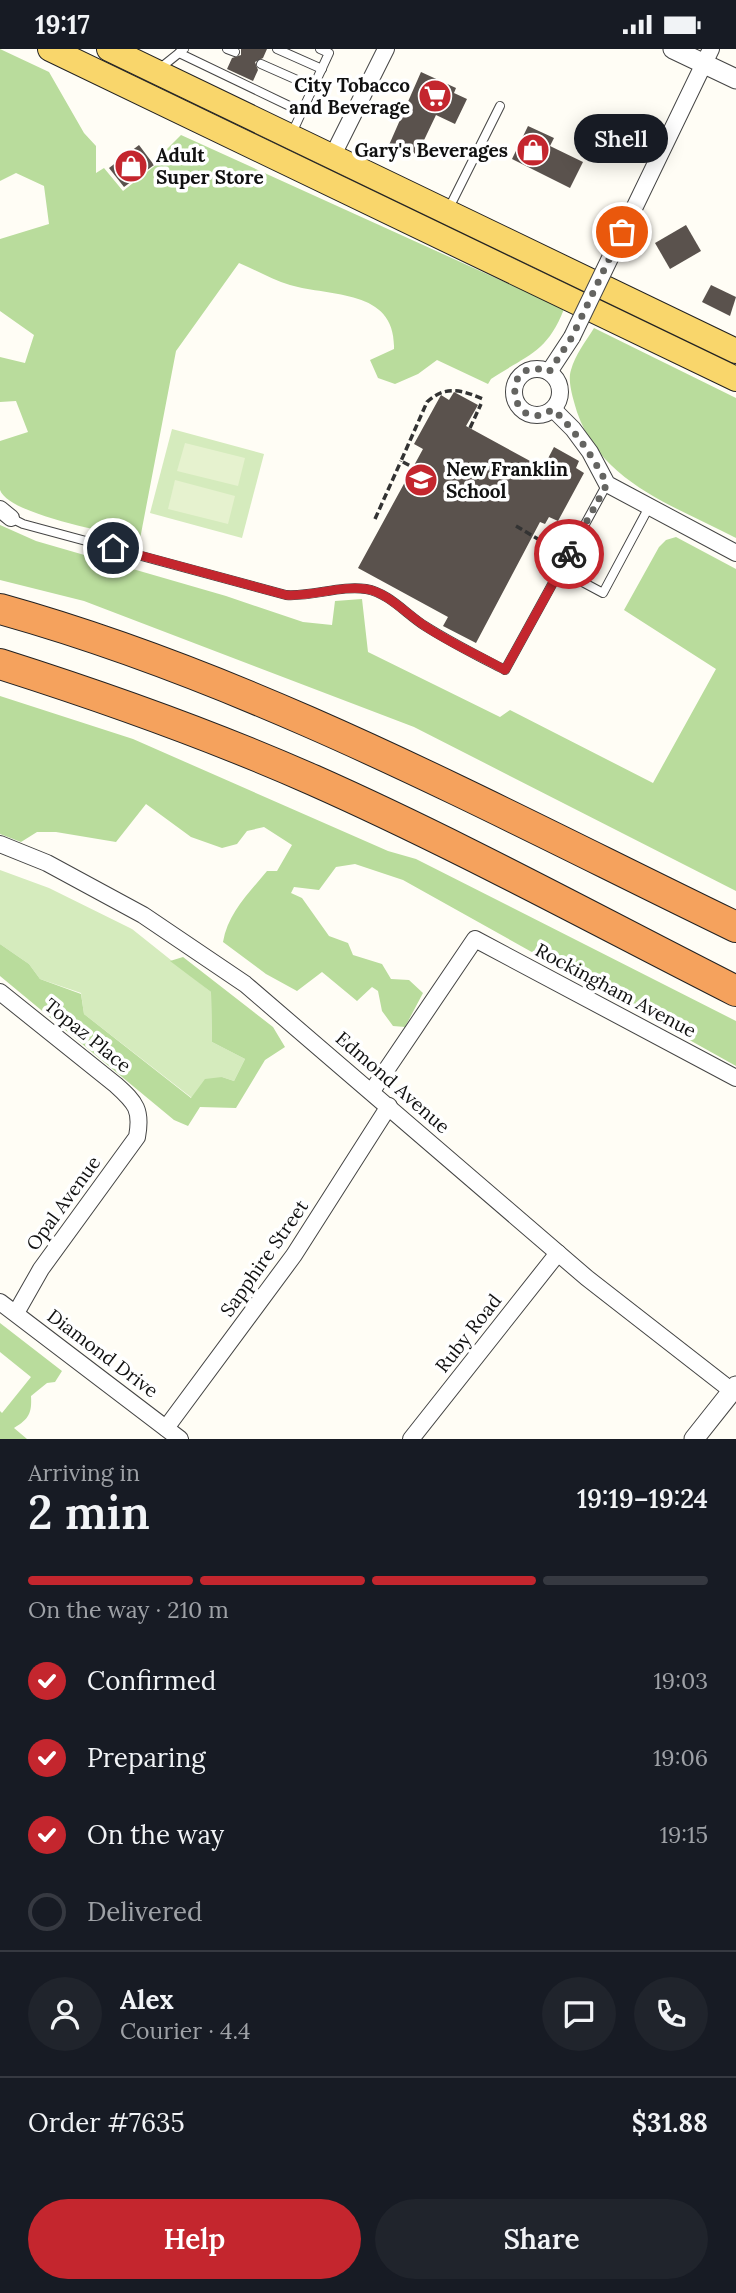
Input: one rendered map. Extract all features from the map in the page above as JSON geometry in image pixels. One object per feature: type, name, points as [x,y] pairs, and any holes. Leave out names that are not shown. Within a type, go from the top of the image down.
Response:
[{"type":"highway","points":[[0,609],[93,637],[265,702],[362,745],[736,927]]},
{"type":"highway","points":[[0,664],[203,733],[314,781],[736,991]]},
{"type":"main road","points":[[50,49],[736,379]]},
{"type":"main road","points":[[109,49],[736,351]]},
{"type":"street","points":[[332,157],[386,49]]},
{"type":"street","points":[[673,49],[707,56],[736,79]]},
{"type":"street","points":[[549,372],[572,337],[707,56]]},
{"type":"street","points":[[537,369],[549,372],[557,380],[560,393],[553,409],[540,415],[531,415],[517,405],[514,396],[515,383],[525,372],[537,369]]},
{"type":"street","points":[[553,409],[573,429],[590,452],[607,484],[736,553]]},
{"type":"street","name":"Edmond Avenue","points":[[0,844],[47,863],[106,895],[195,947],[245,984],[558,1253],[654,1332],[734,1388]]},
{"type":"street","name":"Rockingham Avenue","points":[[372,1091],[475,939],[736,1078]]},
{"type":"street","name":"Topaz Place","points":[[0,992],[132,1099],[141,1117]]},
{"type":"street","name":"Sapphire Street","points":[[166,1428],[294,1255],[389,1106]]},
{"type":"street","name":"Opal Avenue","points":[[16,1314],[41,1269],[137,1137],[141,1117]]},
{"type":"street","name":"Ruby Road","points":[[411,1439],[558,1253]]},
{"type":"street","name":"Diamond Drive","points":[[0,1302],[180,1439]]},
{"type":"street","points":[[694,1439],[734,1388]]},
{"type":"lane","points":[[277,49],[322,69]]},
{"type":"lane","points":[[291,136],[329,53],[320,49]]},
{"type":"lane","points":[[156,72],[181,51],[302,112]]},
{"type":"lane","points":[[261,64],[313,87]]},
{"type":"lane","points":[[447,212],[500,106]]},
{"type":"lane","points":[[5,514],[23,524],[286,595],[368,589],[380,594],[426,627],[505,670],[607,484]]},
{"type":"lane","points":[[560,571],[603,593],[649,507]]},
{"type":"path","points":[[375,519],[426,402],[434,394],[455,389],[482,402],[470,428]]},
{"type":"path","points":[[401,461],[437,480]]},
{"type":"path","points":[[516,526],[548,545]]},
{"type":"green space","points":[[0,49],[49,72],[84,133],[96,146],[96,173],[104,168],[123,191],[157,164],[155,161],[181,135],[564,309],[557,324],[535,351],[491,379],[488,384],[437,360],[418,374],[395,384],[378,378],[370,360],[394,349],[392,330],[384,315],[373,306],[358,299],[290,285],[239,263],[176,351],[140,539],[63,522],[22,507],[7,499],[0,490],[0,441],[28,432],[16,401],[0,402],[0,357],[25,363],[34,335],[0,311],[0,239],[49,224],[44,186],[16,173],[0,181]]},
{"type":"green space","points":[[594,328],[736,398],[736,538],[643,490],[603,457],[588,436],[577,412],[570,375],[575,359]]},
{"type":"green space","points":[[172,429],[264,454],[242,538],[150,513]]},
{"type":"green space","points":[[185,443],[245,458],[238,486],[177,471]]},
{"type":"green space","points":[[175,480],[235,496],[228,524],[168,509]]},
{"type":"green space","points":[[0,525],[36,541],[226,596],[303,622],[332,625],[335,601],[362,599],[368,652],[500,717],[510,710],[653,783],[716,669],[624,610],[659,547],[666,540],[676,537],[736,569],[736,891],[414,727],[84,601],[0,580]]},
{"type":"green space","points":[[0,696],[133,739],[388,851],[416,859],[736,1021],[736,1066],[403,880],[355,864],[336,867],[319,890],[294,887],[291,893],[302,898],[329,936],[348,943],[353,955],[382,964],[391,979],[409,980],[423,993],[405,1027],[393,1026],[382,1011],[378,991],[372,987],[357,1001],[322,972],[297,991],[266,974],[223,942],[229,922],[240,904],[267,871],[277,871],[292,845],[264,827],[247,831],[237,844],[222,848],[191,837],[146,804],[116,842],[56,832],[37,832],[21,842],[0,834]]},
{"type":"green space","points":[[0,870],[49,888],[132,929],[211,992],[212,1042],[245,1059],[234,1081],[222,1077],[192,1098],[84,1014],[81,993],[40,979],[29,964],[0,944]]},
{"type":"green space","points":[[0,944],[29,964],[40,979],[81,994],[84,1014],[191,1098],[205,1079],[222,1077],[234,1081],[245,1059],[212,1042],[211,992],[170,961],[183,957],[273,1027],[285,1047],[265,1060],[236,1108],[200,1107],[188,1126],[174,1120],[0,976]]},
{"type":"green space","points":[[0,1323],[62,1371],[55,1382],[47,1383],[31,1396],[28,1415],[14,1428],[27,1439],[0,1439],[0,1411],[2,1413],[31,1377],[0,1352]]},
{"type":"building","points":[[241,49],[267,49],[263,58],[255,62],[258,70],[253,81],[227,69],[232,58],[241,55]]},
{"type":"building","points":[[421,72],[456,88],[454,93],[467,99],[455,124],[436,115],[416,157],[389,145]]},
{"type":"building","points":[[528,126],[554,138],[550,146],[583,162],[570,188],[512,159]]},
{"type":"building","name":"Adult Super Store","points":[[139,145],[154,165],[124,187],[109,168]]},
{"type":"building","points":[[686,225],[701,251],[670,269],[655,243]]},
{"type":"building","points":[[711,285],[736,297],[730,316],[702,302]]},
{"type":"building","points":[[454,392],[478,405],[466,426],[543,468],[554,447],[579,461],[576,468],[584,473],[558,521],[549,517],[545,524],[540,522],[476,643],[443,626],[448,617],[358,568],[423,449],[414,444],[441,395],[449,400]]},
{"type":"way so far","points":[[569,554],[607,484],[590,452],[573,429],[553,409],[540,415],[523,411],[517,405],[514,389],[519,377],[531,369],[549,372],[572,337],[622,232]]},
{"type":"place","name":"City Tobacco and Beverage","points":[[435,96]]},
{"type":"place","name":"Gary's Beverages","points":[[533,150]]},
{"type":"place","name":"Adult Super Store","points":[[131,166]]},
{"type":"place","name":"Shell","points":[[622,232]]},
{"type":"place","name":"New Franklin School","points":[[421,480]]},
{"type":"route","points":[[113,548],[286,595],[368,589],[380,594],[426,627],[505,670],[569,554]]}]
